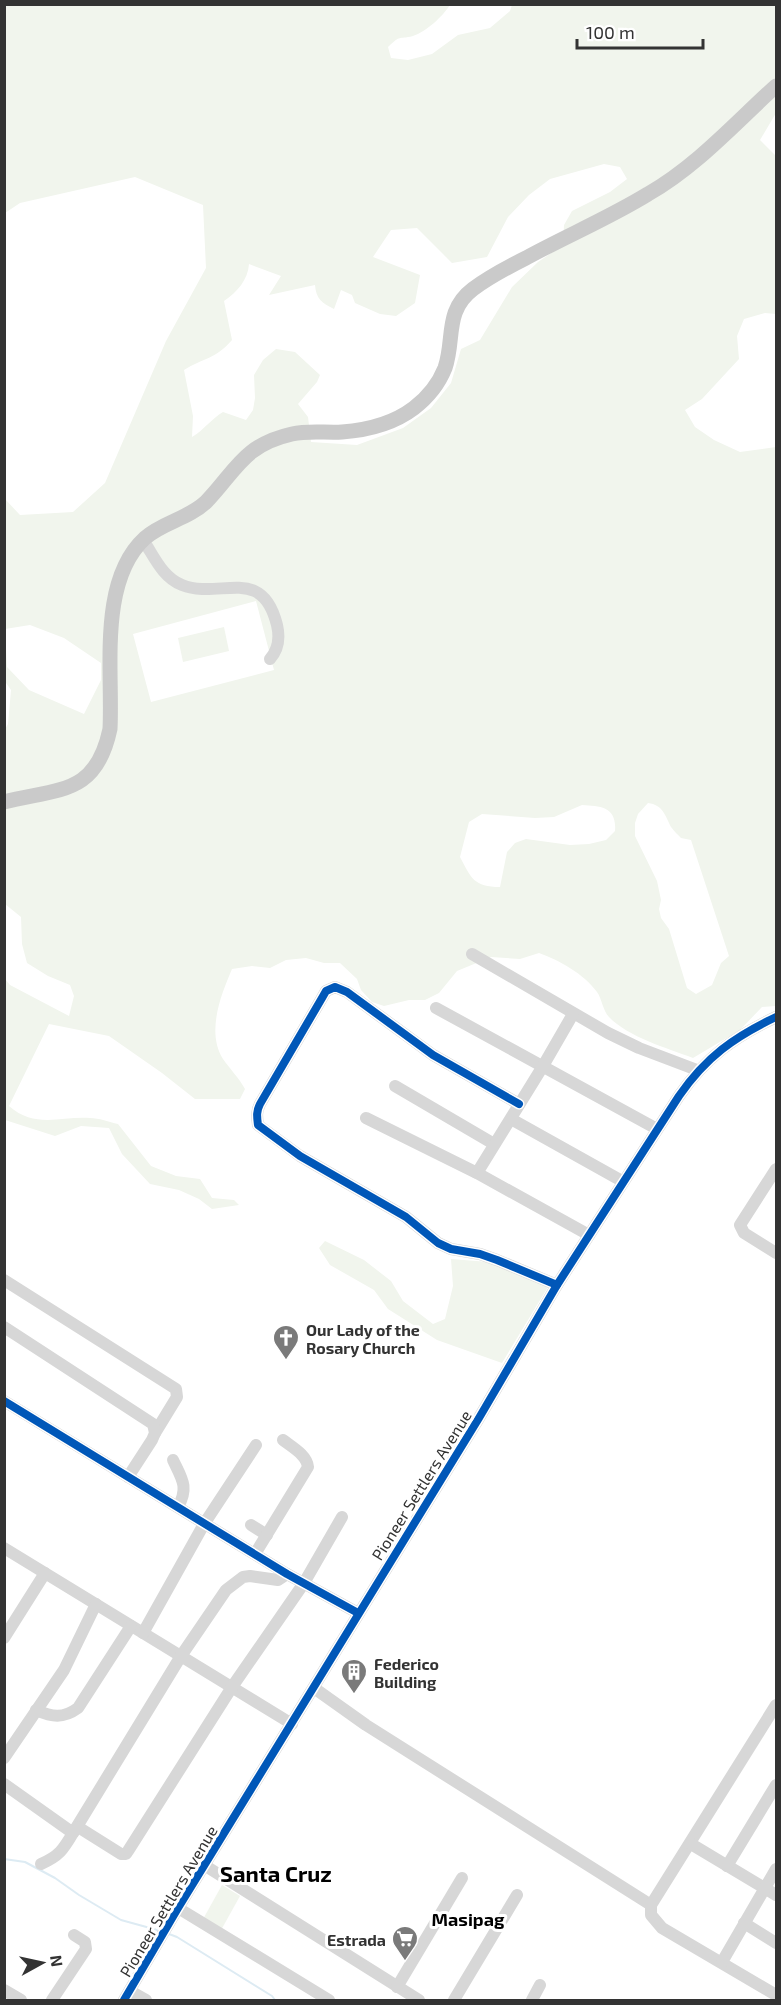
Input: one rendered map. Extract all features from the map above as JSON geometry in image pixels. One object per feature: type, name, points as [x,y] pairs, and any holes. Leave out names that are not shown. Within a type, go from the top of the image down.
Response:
[{"type":"main road","points":[[4,802],[64,789],[90,775],[99,763],[110,729],[114,599],[132,554],[143,540],[167,524],[198,509],[238,463],[269,441],[290,434],[342,432],[377,427],[410,411],[438,382],[445,367],[454,314],[463,299],[473,289],[511,266],[648,195],[676,177],[777,86]]},
{"type":"street","points":[[143,540],[168,577],[181,585],[196,588],[246,587],[258,593],[268,602],[279,634],[279,645],[270,659]]},
{"type":"street","points":[[472,954],[573,1014],[639,1048],[697,1070]]},
{"type":"street","points":[[519,1104],[433,1055],[347,992],[335,987],[326,991],[256,1111],[258,1125],[300,1156],[391,1208],[438,1243],[451,1249],[480,1254],[557,1285]]},
{"type":"street","points":[[436,1008],[657,1129]]},
{"type":"street","points":[[477,1173],[573,1014]]},
{"type":"street","name":"Pioneer Settlers Avenue","points":[[127,1996],[204,1865],[622,1181],[697,1070],[721,1049],[777,1017]]},
{"type":"street","points":[[395,1086],[494,1144]]},
{"type":"street","points":[[366,1118],[477,1173],[589,1235]]},
{"type":"street","points":[[511,1119],[622,1181]]},
{"type":"street","points":[[777,1169],[740,1226],[744,1233],[777,1253]]},
{"type":"street","points":[[4,1280],[176,1389],[177,1397],[128,1478]]},
{"type":"street","points":[[4,1327],[150,1420],[155,1433]]},
{"type":"street","points":[[4,1401],[287,1574],[358,1613]]},
{"type":"street","points":[[255,1554],[308,1467],[305,1458],[283,1440]]},
{"type":"street","points":[[143,1633],[204,1524],[256,1445]]},
{"type":"street","points":[[173,1460],[184,1485],[182,1500],[178,1507]]},
{"type":"street","points":[[4,1784],[75,1830],[120,1854],[126,1854],[231,1687],[304,1583],[342,1516]]},
{"type":"street","points":[[251,1525],[267,1535]]},
{"type":"street","points":[[4,1548],[292,1724]]},
{"type":"street","points":[[4,1638],[45,1573]]},
{"type":"street","points":[[41,1864],[55,1858],[63,1851],[181,1656],[213,1608],[235,1582],[250,1576],[278,1580],[287,1574]]},
{"type":"street","points":[[4,1758],[64,1670],[96,1604]]},
{"type":"street","points":[[36,1710],[57,1717],[71,1713],[78,1708],[131,1626]]},
{"type":"street","points":[[314,1688],[366,1725],[651,1905]]},
{"type":"street","points":[[777,1705],[651,1905],[651,1915],[662,1928],[777,1995]]},
{"type":"street","points":[[727,1866],[777,1785]]},
{"type":"street","points":[[690,1844],[777,1895]]},
{"type":"street","points":[[204,1865],[419,2001]]},
{"type":"street","points":[[722,1962],[777,1869]]},
{"type":"street","points":[[397,1987],[462,1878]]},
{"type":"street","points":[[454,2001],[517,1894]]},
{"type":"street","points":[[178,1908],[330,2001]]},
{"type":"street","points":[[744,1923],[777,1943]]},
{"type":"street","points":[[52,2001],[86,1949],[85,1942],[74,1935]]},
{"type":"street","points":[[532,2001],[540,1985]]},
{"type":"street","points":[[4,1990],[21,2001]]},
{"type":"street","points":[[127,1996],[146,2001]]},
{"type":"shaded area","points":[[4,5],[450,5],[429,27],[413,36],[398,39],[388,47],[391,58],[408,60],[432,54],[458,35],[490,28],[510,11],[512,5],[776,5],[776,113],[760,140],[776,156],[776,314],[765,313],[744,319],[737,336],[739,359],[702,399],[685,410],[695,427],[714,440],[740,452],[776,447],[776,1006],[762,1007],[740,1030],[693,1058],[648,1041],[617,1024],[607,1014],[592,985],[563,964],[539,953],[520,959],[491,957],[457,971],[439,993],[425,1000],[409,1000],[384,1006],[372,1002],[361,990],[357,979],[340,963],[324,963],[306,958],[286,960],[270,968],[252,966],[232,969],[220,1002],[215,1026],[218,1048],[223,1059],[245,1089],[240,1099],[195,1099],[109,1036],[49,1024],[9,1106],[19,1113],[38,1119],[93,1118],[118,1124],[151,1166],[176,1176],[200,1179],[212,1198],[234,1200],[239,1205],[212,1209],[199,1199],[179,1190],[150,1184],[122,1154],[109,1128],[81,1126],[55,1136],[5,1120],[5,979],[10,985],[69,1016],[74,996],[70,985],[48,976],[27,963],[22,944],[21,917],[5,904],[4,731],[8,724],[11,690],[4,680],[5,499],[20,515],[73,512],[105,483],[166,341],[206,268],[203,205],[135,177],[20,203],[5,213]],"holes":[[[604,164],[620,167],[627,179],[610,192],[572,211],[564,225],[563,245],[538,262],[512,287],[480,340],[461,349],[451,383],[431,408],[403,428],[357,445],[311,442],[308,417],[298,404],[317,382],[320,375],[295,352],[276,349],[263,360],[254,375],[253,410],[246,420],[223,412],[192,437],[193,416],[184,370],[215,355],[232,340],[224,301],[241,285],[249,264],[281,276],[269,295],[315,285],[320,300],[334,309],[341,290],[352,295],[355,303],[380,314],[396,316],[415,303],[420,275],[373,257],[391,230],[417,228],[452,263],[487,257],[508,217],[529,195],[550,179]],[[256,601],[274,670],[151,702],[133,634]],[[30,625],[64,638],[101,663],[101,680],[84,714],[29,690],[7,667],[5,629]],[[648,803],[653,804],[663,811],[671,827],[681,838],[691,840],[729,956],[721,963],[712,985],[696,994],[687,988],[669,929],[661,918],[659,909],[661,900],[657,881],[635,836],[638,814]],[[582,805],[595,806],[610,812],[615,823],[615,831],[606,840],[589,844],[570,845],[526,839],[515,843],[507,852],[500,887],[491,887],[474,880],[460,857],[469,822],[482,814],[554,817]]]},
{"type":"shaded area","points":[[224,627],[229,651],[183,662],[178,638]]},
{"type":"shaded area","points":[[325,1241],[364,1260],[391,1281],[403,1301],[433,1324],[445,1319],[453,1286],[451,1259],[489,1262],[548,1287],[502,1363],[437,1340],[388,1309],[374,1290],[330,1265],[319,1248]]},
{"type":"shaded area","points":[[222,1885],[240,1896],[220,1932],[202,1921]]},
{"type":"waterway","points":[[4,1859],[25,1862],[55,1878],[121,1920],[161,1931]]},
{"type":"waterway","points":[[169,1934],[272,1996],[275,2000]]},
{"type":"cycle path","points":[[519,1104],[433,1055],[347,992],[335,987],[326,991],[260,1104],[257,1117],[258,1125],[300,1156],[406,1217],[438,1243],[451,1249],[480,1254],[557,1285]]},
{"type":"cycle path","points":[[124,2000],[178,1908],[479,1418],[557,1285],[679,1096],[710,1059],[722,1049],[747,1032],[776,1017]]},
{"type":"cycle path","points":[[4,1401],[287,1574],[358,1613]]},
{"type":"place","name":"Our Lady of the Rosary Church","points":[[286,1361]]},
{"type":"place","name":"Federico Building","points":[[354,1695]]},
{"type":"place","name":"Estrada","points":[[405,1962]]},
{"type":"district","name":"Santa Cruz","points":[[276,1873]]},
{"type":"district","name":"Masipag","points":[[468,1919]]}]
